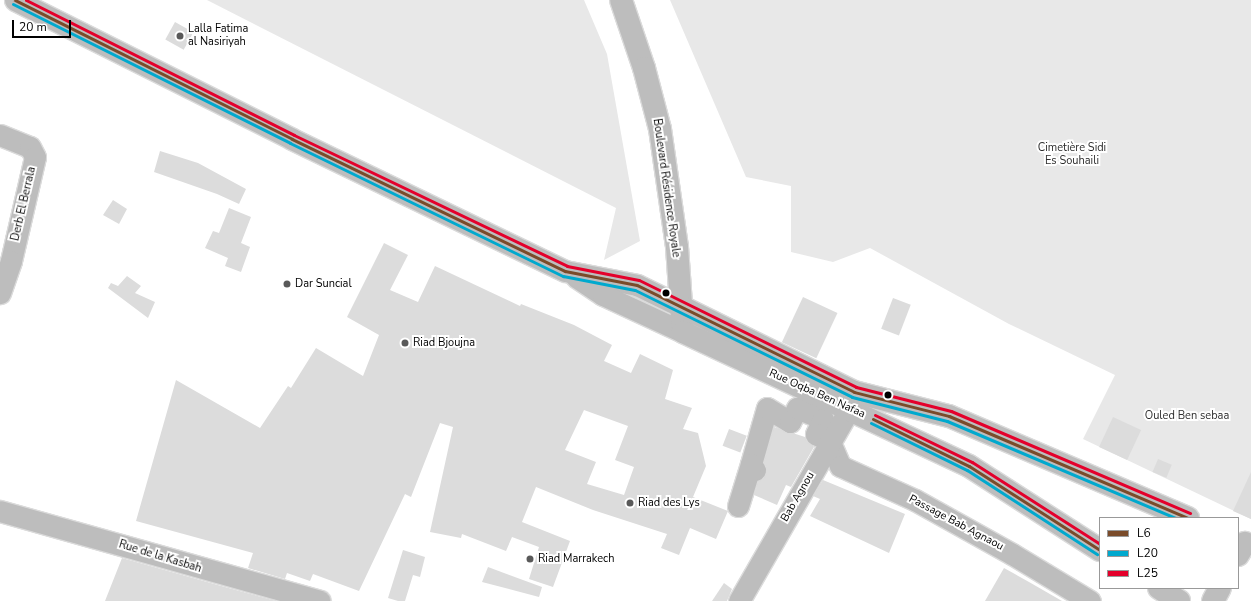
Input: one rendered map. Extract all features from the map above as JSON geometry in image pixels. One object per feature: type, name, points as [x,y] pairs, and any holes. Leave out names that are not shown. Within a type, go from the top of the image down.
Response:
[{"type":"main road","name":"Boulevard Résidence Royale","points":[[621,0],[644,68],[660,129],[676,247],[683,332]]},
{"type":"main road","name":"Rue Oqba Ben Nafaa","points":[[680,306],[969,466],[1099,549]]},
{"type":"main road","name":"Rue Oqba Ben Nafaa","points":[[683,332],[852,400],[949,416],[1186,517]]},
{"type":"main road","points":[[1161,589],[1179,601]]},
{"type":"main road","points":[[1213,601],[1219,589]]},
{"type":"street","name":"Rue Oqba Ben Nafaa","points":[[14,0],[292,139],[570,273],[602,295],[683,332]]},
{"type":"street","name":"Derb El Berrala","points":[[0,135],[30,147],[35,157],[11,260],[0,293]]},
{"type":"street","name":"Rue Oqba Ben Nafaa","points":[[570,273],[637,285],[680,306]]},
{"type":"street","name":"Bab Agnou","points":[[739,601],[830,442],[852,400]]},
{"type":"street","points":[[738,506],[753,467],[767,408],[790,422],[797,408],[823,419],[816,434],[830,442]]},
{"type":"street","name":"Passage Bab Agnaou","points":[[830,442],[840,466],[915,500],[1012,554],[1090,601]]},
{"type":"street","name":"Rue de la Kasbah","points":[[0,510],[320,601]]},
{"type":"green space","points":[[207,0],[584,0],[607,54],[640,241],[604,260],[616,208]]},
{"type":"green space","name":"Cimetière Sidi Es Souhaili","points":[[670,0],[1251,0],[1251,519],[1083,439],[1115,375],[1009,324],[870,248],[833,262],[791,252],[791,186],[746,177]]},
{"type":"building","name":"Lalla Fatima al Nasiriyah","points":[[175,22],[193,32],[184,50],[165,39]]},
{"type":"building","points":[[160,151],[198,163],[246,189],[239,204],[217,194],[154,172]]},
{"type":"building","points":[[113,200],[127,209],[119,224],[103,215]]},
{"type":"building","points":[[229,208],[251,217],[241,243],[250,247],[241,272],[225,266],[228,258],[205,248],[213,231],[219,233]]},
{"type":"building","points":[[384,243],[408,255],[390,290],[418,302],[435,266],[520,306],[521,304],[574,325],[612,345],[604,361],[631,373],[640,354],[673,370],[665,399],[692,408],[683,429],[698,433],[706,466],[693,497],[728,511],[716,539],[690,528],[679,555],[661,548],[667,534],[593,510],[536,487],[522,522],[570,541],[553,587],[529,579],[539,547],[512,537],[506,551],[462,534],[461,538],[430,532],[453,427],[440,423],[411,497],[405,494],[359,591],[313,574],[310,581],[287,573],[285,579],[248,568],[253,553],[136,521],[176,380],[260,428],[288,386],[291,388],[316,348],[363,376],[379,335],[347,317]],"holes":[[[584,410],[628,426],[615,460],[634,467],[624,495],[587,484],[596,462],[565,450]]]},
{"type":"building","points":[[127,276],[141,286],[135,293],[155,302],[148,318],[108,288],[111,283],[118,286]]},
{"type":"building","points":[[803,297],[837,313],[816,358],[782,342]]},
{"type":"building","points":[[893,298],[911,305],[899,336],[881,329]]},
{"type":"building","points":[[1113,417],[1141,430],[1127,460],[1099,447]]},
{"type":"building","points":[[774,427],[805,437],[814,447],[791,487],[786,485],[777,505],[754,495],[758,481],[766,475],[764,462]]},
{"type":"building","points":[[729,429],[747,436],[740,453],[723,446]]},
{"type":"building","points":[[1158,459],[1172,465],[1166,478],[1153,472]]},
{"type":"building","points":[[1251,472],[1251,519],[1233,511]]},
{"type":"building","points":[[823,480],[905,514],[889,553],[810,516],[820,499],[813,496]]},
{"type":"building","points":[[403,550],[425,557],[420,577],[413,575],[405,601],[398,601],[388,598]]},
{"type":"building","points":[[122,558],[225,587],[276,601],[105,601]]},
{"type":"building","points":[[488,567],[542,587],[539,597],[482,582]]},
{"type":"building","points":[[1004,568],[1029,582],[1062,601],[985,601]]},
{"type":"building","points":[[724,583],[732,589],[727,601],[712,601]]},
{"type":"transit line","name":"L6","points":[[15,0],[292,139],[565,271],[637,285],[854,392],[949,416],[1186,517]]},
{"type":"transit line","name":"L25","points":[[26,0],[294,135],[567,266],[639,280],[856,387],[951,411],[1190,513]]},
{"type":"transit line","name":"L20","points":[[13,4],[290,143],[563,276],[635,290],[852,397],[947,421],[1173,517]]},
{"type":"transit line","name":"L25","points":[[875,415],[972,462],[1099,543]]},
{"type":"transit line","name":"L6","points":[[873,419],[969,466],[1099,549]]},
{"type":"transit line","name":"L20","points":[[871,423],[967,470],[1097,554]]},
{"type":"place","name":"Lalla Fatima al Nasiriyah","points":[[180,36]]},
{"type":"place","name":"Dar Suncial","points":[[287,284]]},
{"type":"place","name":"Riad Bjoujna","points":[[405,343]]},
{"type":"place","name":"Riad des Lys","points":[[630,503]]},
{"type":"place","name":"Riad Marrakech","points":[[530,559]]},
{"type":"park label","name":"Ouled Ben sebaa","points":[[1187,416]]}]
